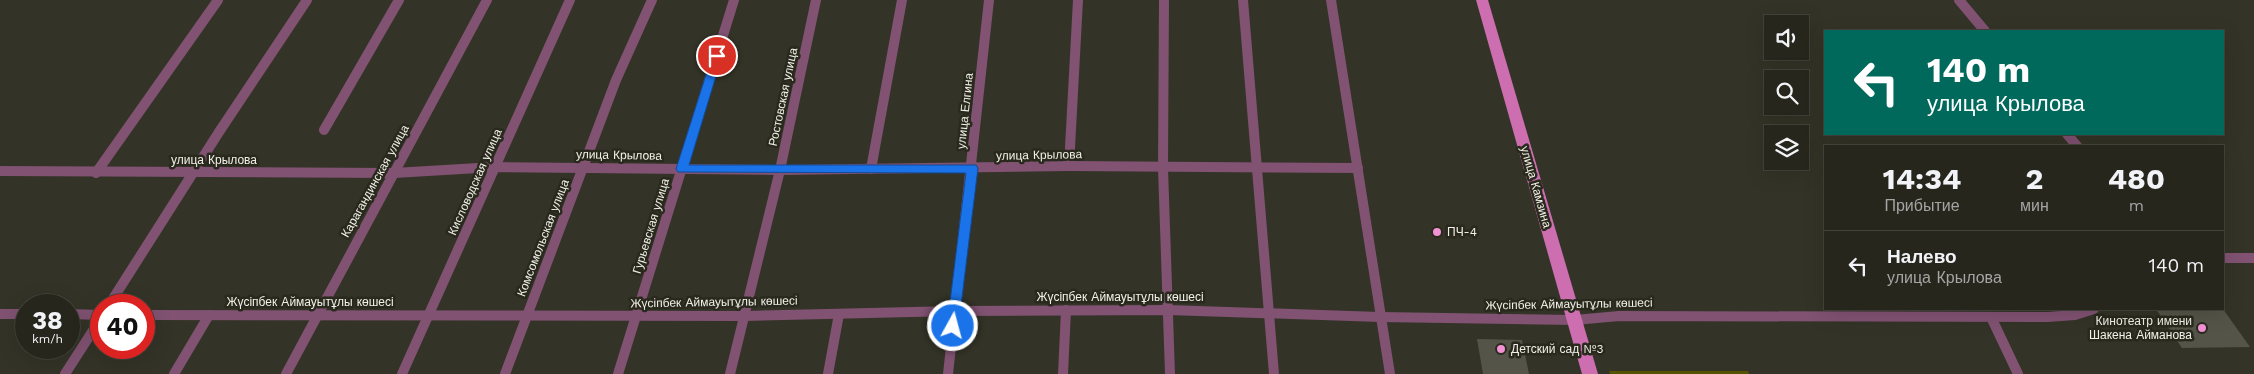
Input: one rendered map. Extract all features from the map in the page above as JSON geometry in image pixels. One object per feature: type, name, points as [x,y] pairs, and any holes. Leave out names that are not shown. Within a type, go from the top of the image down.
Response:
[{"type":"main road","name":"улица Камзина","points":[[1482,0],[1590,374]]},
{"type":"street","points":[[96,173],[218,0]]},
{"type":"street","points":[[117,294],[219,132],[307,0]]},
{"type":"street","points":[[324,130],[399,0]]},
{"type":"street","name":"Карагандинская улица","points":[[286,374],[488,0]]},
{"type":"street","name":"Кисловодская улица","points":[[402,374],[570,0]]},
{"type":"street","name":"Комсомольская улица","points":[[505,374],[616,80],[652,0]]},
{"type":"street","name":"Гурьевская улица","points":[[618,374],[734,0]]},
{"type":"street","name":"Ростовская улица","points":[[730,374],[780,170],[816,0]]},
{"type":"street","points":[[871,168],[902,0]]},
{"type":"street","name":"улица Елгина","points":[[948,374],[989,0]]},
{"type":"street","points":[[1069,166],[1078,0]]},
{"type":"street","points":[[1164,0],[1164,168],[1170,374]]},
{"type":"street","points":[[1243,0],[1274,374]]},
{"type":"street","points":[[1331,0],[1390,374]]},
{"type":"street","points":[[1959,0],[1984,30]]},
{"type":"street","name":"улица Крылова","points":[[0,171],[96,173],[394,172],[495,167],[780,170],[1069,166],[1358,168]]},
{"type":"street","points":[[2224,258],[2254,258]]},
{"type":"street","points":[[1063,374],[1066,310]]},
{"type":"street","name":"Жүсіпбек Аймауытұлы көшесі","points":[[155,315],[428,317],[745,316],[955,311],[1168,310],[1380,317],[1575,320],[1619,316],[2048,317],[2075,315],[2091,310]]},
{"type":"street","points":[[0,314],[15,314]]},
{"type":"street","points":[[828,374],[839,314]]},
{"type":"street","points":[[174,374],[209,315]]},
{"type":"street","points":[[1991,317],[2018,374]]},
{"type":"street","points":[[65,374],[90,334]]},
{"type":"shaded area","points":[[1609,371],[1748,371],[1749,374],[1610,374]]},
{"type":"building","name":"Кинотеатр имени Шакена Айманова","points":[[2157,310],[2224,310],[2250,347],[2182,348]]},
{"type":"building","name":"Детский сад №3","points":[[1477,339],[1522,340],[1529,374],[1483,374]]},
{"type":"place","name":"ПЧ-4","points":[[1437,232]]},
{"type":"place","name":"Кинотеатр имени Шакена Айманова","points":[[2202,328]]},
{"type":"place","name":"Детский сад №3","points":[[1501,349]]},
{"type":"route","points":[[717,56],[682,169],[972,168],[953,326]]}]
